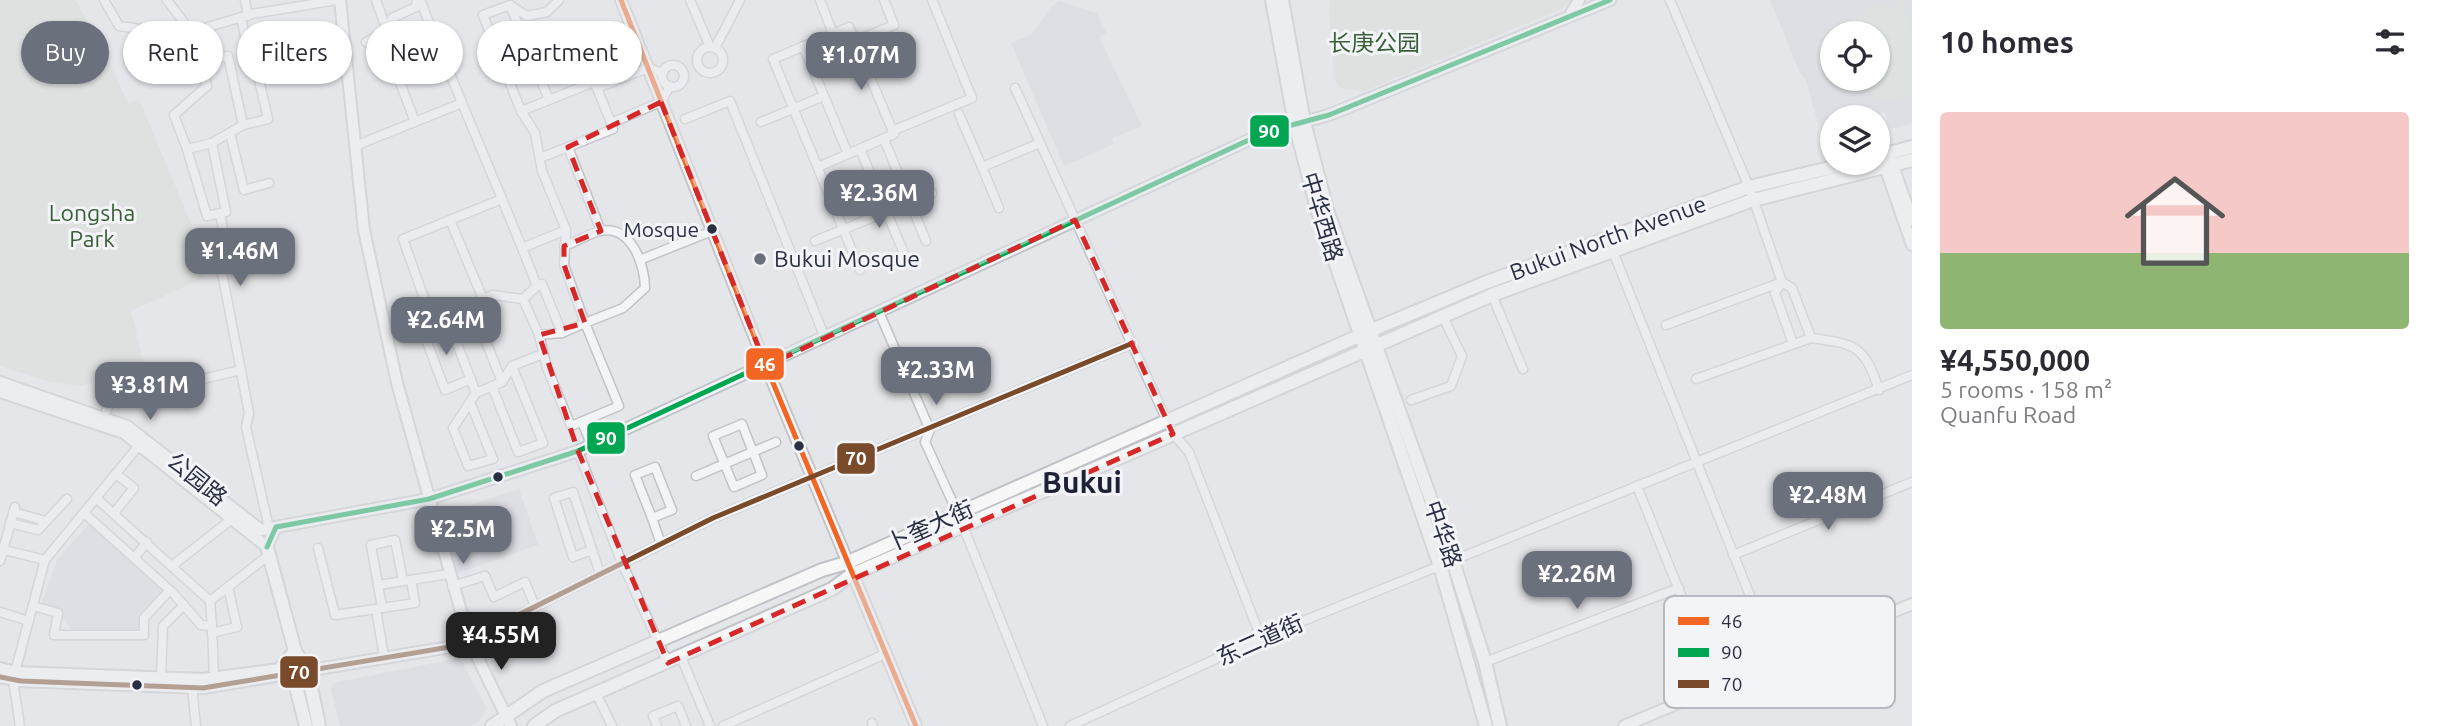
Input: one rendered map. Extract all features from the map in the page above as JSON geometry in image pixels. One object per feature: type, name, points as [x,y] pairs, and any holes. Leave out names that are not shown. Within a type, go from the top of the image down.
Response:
[{"type":"main road","points":[[339,0],[364,230],[397,383],[469,640],[508,722]]},
{"type":"main road","points":[[621,0],[766,366],[916,726]]},
{"type":"main road","name":"中华西路","points":[[1272,0],[1299,123],[1372,346]]},
{"type":"main road","name":"中华西路","points":[[1282,0],[1299,123]]},
{"type":"main road","points":[[1570,15],[1579,0]]},
{"type":"main road","points":[[319,726],[308,672],[295,651],[268,551],[272,527],[429,499],[578,451],[766,366],[1242,142],[1329,115],[1610,0]]},
{"type":"main road","points":[[1890,157],[1912,147]]},
{"type":"main road","points":[[1890,159],[1912,160]]},
{"type":"main road","points":[[1890,170],[1912,220]]},
{"type":"main road","points":[[1610,242],[1820,172]]},
{"type":"main road","points":[[1751,193],[1822,175]]},
{"type":"main road","points":[[1890,175],[1912,245]]},
{"type":"main road","name":"Bukui North Avenue","points":[[1367,333],[1610,242]]},
{"type":"main road","name":"卜奎大街","points":[[492,726],[508,722],[543,691],[822,570],[849,569],[1170,428],[1372,346],[1610,242]]},
{"type":"main road","name":"卜奎大街","points":[[1170,428],[1367,333]]},
{"type":"main road","name":"中华路","points":[[1372,346],[1453,561],[1485,662],[1500,726]]},
{"type":"main road","name":"中华路","points":[[1372,346],[1486,726]]},
{"type":"main road","points":[[0,382],[143,441],[268,551]]},
{"type":"main road","points":[[0,392],[102,422]]},
{"type":"main road","name":"公园路","points":[[143,441],[261,530],[272,527]]},
{"type":"main road","name":"卜奎大街","points":[[534,726],[555,711],[832,589],[849,569]]},
{"type":"main road","points":[[1895,611],[1912,604]]},
{"type":"main road","points":[[0,668],[14,676],[192,687],[308,672],[456,646],[469,640]]},
{"type":"main road","points":[[0,677],[214,678],[280,669],[295,651]]},
{"type":"main road","points":[[295,651],[293,674],[306,726]]},
{"type":"main road","points":[[1624,726],[1667,708]]},
{"type":"street","points":[[104,0],[119,26],[123,26]]},
{"type":"street","points":[[167,0],[182,21]]},
{"type":"street","points":[[187,149],[212,144],[243,125],[268,119],[254,58],[250,59],[244,17],[245,0]]},
{"type":"street","points":[[223,24],[244,17],[339,0]]},
{"type":"street","points":[[376,0],[382,21]]},
{"type":"street","points":[[391,21],[416,6],[419,0]]},
{"type":"street","points":[[419,0],[537,286]]},
{"type":"street","points":[[514,5],[527,16],[547,12],[559,0]]},
{"type":"street","points":[[690,0],[713,48],[723,58],[718,70],[706,73],[698,66]]},
{"type":"street","points":[[698,66],[700,51],[713,48],[740,0]]},
{"type":"street","points":[[820,0],[833,34]]},
{"type":"street","points":[[855,41],[894,25],[884,0]]},
{"type":"street","points":[[892,131],[972,98],[932,0]]},
{"type":"street","points":[[1670,0],[1751,193],[1782,282],[1792,288],[1811,338]]},
{"type":"street","points":[[514,5],[550,100]]},
{"type":"street","points":[[514,5],[483,15],[521,111],[535,133],[542,171],[566,230],[564,265],[619,406],[571,426],[543,354],[539,335],[523,299]]},
{"type":"street","points":[[817,167],[894,134],[849,27],[773,59],[817,167],[860,270]]},
{"type":"street","points":[[803,46],[848,154]]},
{"type":"street","points":[[223,58],[228,57],[243,125]]},
{"type":"street","points":[[670,86],[664,80],[663,73],[667,67],[674,66],[683,72]]},
{"type":"street","points":[[683,72],[698,66]]},
{"type":"street","points":[[597,88],[648,68],[663,73]]},
{"type":"street","points":[[670,86],[681,84],[683,72]]},
{"type":"street","points":[[521,111],[594,82],[597,88],[613,129],[540,158]]},
{"type":"street","points":[[206,84],[174,115],[207,216],[226,212],[212,144]]},
{"type":"street","points":[[402,84],[415,122]]},
{"type":"street","points":[[611,123],[661,102],[670,86]]},
{"type":"street","points":[[1015,88],[1170,428],[1189,452],[1261,638]]},
{"type":"street","points":[[761,122],[824,96]]},
{"type":"street","points":[[685,119],[730,101],[825,338]]},
{"type":"street","points":[[355,146],[462,103]]},
{"type":"street","points":[[959,114],[999,208]]},
{"type":"street","points":[[230,133],[244,190],[269,183]]},
{"type":"street","points":[[884,139],[926,241]]},
{"type":"street","points":[[982,167],[1040,143]]},
{"type":"street","points":[[568,147],[601,231]]},
{"type":"street","points":[[860,149],[903,251]]},
{"type":"street","points":[[815,242],[932,192]]},
{"type":"street","points":[[430,315],[403,239],[502,199]]},
{"type":"street","points":[[220,214],[225,240],[216,241],[249,413],[246,427],[272,527]]},
{"type":"street","points":[[450,220],[483,299]]},
{"type":"street","points":[[522,248],[566,230]]},
{"type":"street","points":[[539,335],[562,333],[623,308],[645,288],[642,259],[631,244],[614,231],[601,231],[564,246]]},
{"type":"street","points":[[642,259],[712,231]]},
{"type":"street","points":[[1610,242],[1749,596]]},
{"type":"street","points":[[1666,325],[1782,282]]},
{"type":"street","points":[[1782,282],[1775,293],[1793,344]]},
{"type":"street","points":[[523,299],[542,284],[562,333]]},
{"type":"street","points":[[471,379],[445,390],[418,318],[471,304],[493,295],[523,299]]},
{"type":"street","points":[[1492,295],[1522,369]]},
{"type":"street","points":[[471,304],[502,382]]},
{"type":"street","points":[[444,310],[476,393]]},
{"type":"street","points":[[879,312],[930,430],[925,442],[960,520],[1043,726]]},
{"type":"street","points":[[1411,400],[1451,386],[1462,356],[1442,315]]},
{"type":"street","points":[[1696,379],[1811,338],[1858,349],[1870,361],[1879,390]]},
{"type":"street","points":[[469,640],[713,518],[930,430],[1133,343]]},
{"type":"street","points":[[470,402],[493,459],[468,466],[453,428],[470,402],[476,393],[502,382],[512,366],[543,354]]},
{"type":"street","points":[[492,386],[518,452],[544,443],[512,366]]},
{"type":"street","points":[[102,422],[110,401],[241,370]]},
{"type":"street","name":"东二道街","points":[[1070,726],[1261,638],[1912,375]]},
{"type":"street","points":[[582,422],[591,444]]},
{"type":"street","points":[[742,424],[762,475],[734,486],[724,464],[713,436],[742,424]]},
{"type":"street","points":[[20,726],[14,676],[45,560],[143,441]]},
{"type":"street","points":[[696,475],[776,442]]},
{"type":"street","points":[[578,451],[622,563],[668,663]]},
{"type":"street","points":[[652,518],[672,510],[655,467],[635,475],[661,544]]},
{"type":"street","points":[[114,513],[134,488],[116,474]]},
{"type":"street","points":[[1733,555],[1912,482]]},
{"type":"street","points":[[1637,486],[1682,596]]},
{"type":"street","points":[[592,550],[573,556],[554,498],[573,492],[600,574]]},
{"type":"street","points":[[96,498],[210,601],[214,678]]},
{"type":"street","points":[[10,523],[38,530],[66,499]]},
{"type":"street","points":[[0,561],[1,549],[14,509],[47,521]]},
{"type":"street","points":[[84,513],[170,590],[201,625],[212,629],[237,627],[228,587]]},
{"type":"street","points":[[173,565],[232,519]]},
{"type":"street","points":[[318,548],[335,615],[379,609],[415,603],[396,540],[370,545],[378,584],[379,609],[384,657]]},
{"type":"street","points":[[134,558],[147,542]]},
{"type":"street","points":[[1,549],[45,560]]},
{"type":"street","points":[[210,601],[268,551]]},
{"type":"street","points":[[378,584],[449,574]]},
{"type":"street","points":[[452,586],[485,576],[494,597],[525,582],[535,606]]},
{"type":"street","points":[[1485,662],[1679,588]]},
{"type":"street","points":[[33,606],[58,613],[54,635],[144,635],[144,618],[170,590]]},
{"type":"street","points":[[161,678],[163,626],[184,606]]},
{"type":"street","points":[[0,612],[29,621]]},
{"type":"street","points":[[723,726],[885,654]]},
{"type":"street","points":[[681,657],[710,726]]},
{"type":"street","points":[[192,687],[196,726]]},
{"type":"street","points":[[596,693],[612,726]]},
{"type":"street","points":[[657,726],[653,716],[678,706],[686,726]]},
{"type":"highlighted area","points":[[661,102],[766,366],[1075,220],[1173,434],[668,663],[578,451],[539,335],[585,323],[564,265],[564,246],[601,231],[568,147]]},
{"type":"shaded area","points":[[1770,0],[1912,0],[1912,124],[1890,129],[1890,105],[1820,105],[1819,127],[1806,80],[1800,73]]},
{"type":"shaded area","points":[[1059,1],[1097,13],[1106,33],[1099,37],[1142,126],[1112,138],[1114,144],[1064,166],[1011,43],[1032,34],[1050,8]]},
{"type":"shaded area","points":[[519,489],[538,545],[458,573],[438,516]]},
{"type":"shaded area","points":[[91,522],[167,591],[143,618],[142,634],[74,634],[59,612],[41,606],[57,560]]},
{"type":"shaded area","points":[[460,658],[487,709],[479,721],[471,726],[340,726],[331,689],[333,683]]},
{"type":"green space","name":"Longsha Park","points":[[0,0],[75,0],[88,21],[21,21],[21,84],[109,84],[109,61],[128,104],[139,99],[199,243],[204,278],[131,311],[145,369],[79,386],[46,381],[0,366]]},
{"type":"green space","name":"长庚公园","points":[[1329,0],[1572,0],[1563,8],[1365,91],[1341,88],[1334,79]]},
{"type":"green space","points":[[1893,0],[1903,0],[1912,35],[1912,91],[1902,98],[1891,100],[1870,91],[1890,91],[1890,21],[1857,21],[1873,7],[1895,9]]},
{"type":"transit line","name":"46","points":[[621,0],[766,366],[916,726]]},
{"type":"transit line","name":"90","points":[[267,547],[276,527],[429,499],[578,451],[1266,132],[1329,115],[1610,0]]},
{"type":"transit line","name":"70","points":[[0,677],[21,681],[203,688],[456,646],[713,518],[1133,343]]},
{"type":"place","name":"Mosque","points":[[712,229]]},
{"type":"place","name":"Bukui Mosque","points":[[760,259]]},
{"type":"district","name":"Bukui","points":[[1082,483]]}]
